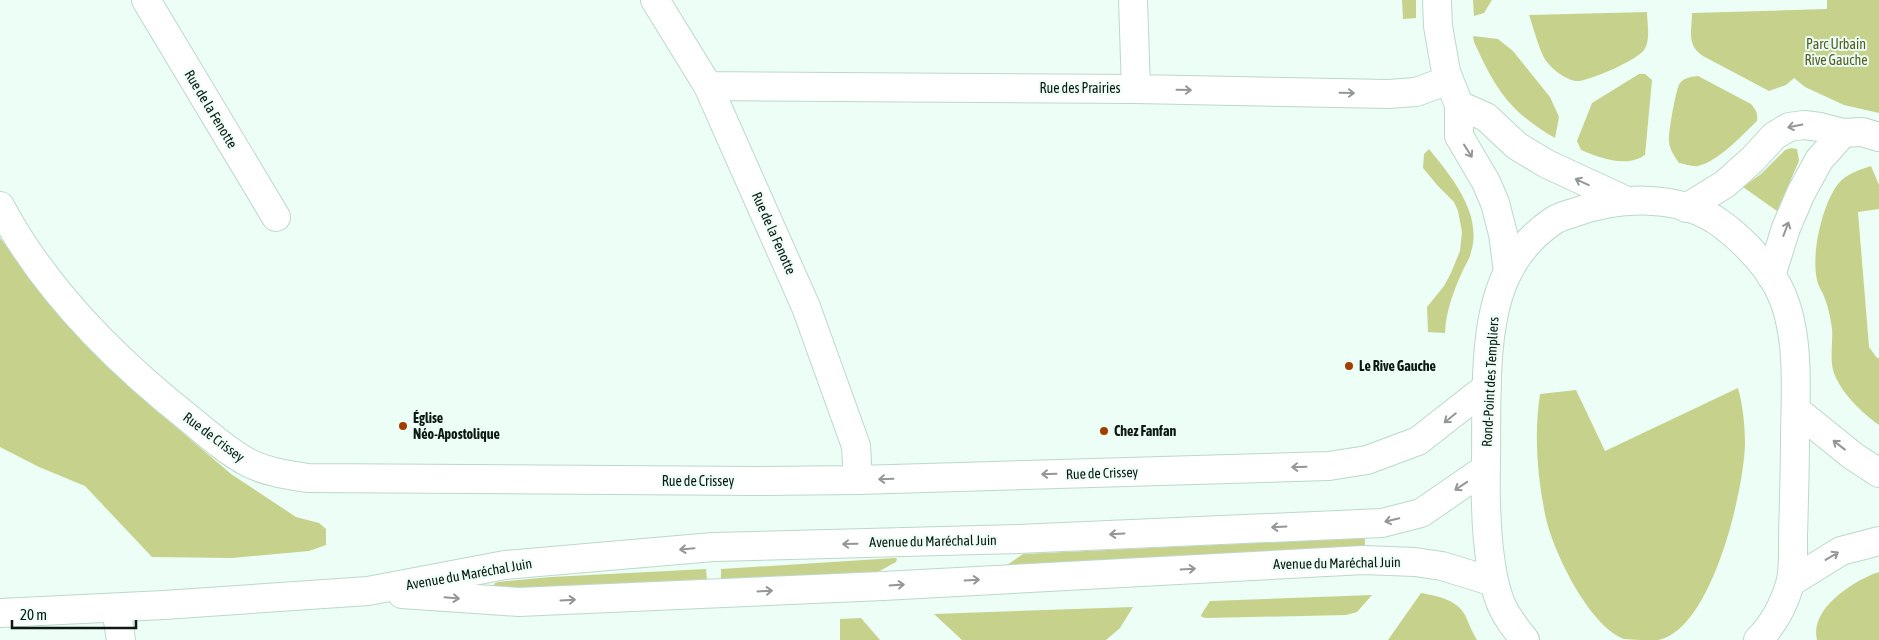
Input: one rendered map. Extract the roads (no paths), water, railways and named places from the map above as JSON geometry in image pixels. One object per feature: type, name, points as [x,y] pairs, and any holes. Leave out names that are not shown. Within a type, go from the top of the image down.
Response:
[{"type":"main road","name":"Rue de la Fenotte","points":[[146,0],[276,216]]},
{"type":"main road","name":"Rue de la Fenotte","points":[[655,0],[708,86],[806,306],[856,446],[858,480]]},
{"type":"main road","points":[[1133,0],[1136,88]]},
{"type":"main road","points":[[1437,0],[1438,26],[1449,80],[1459,105],[1459,136],[1486,182],[1495,203],[1503,234],[1508,272]]},
{"type":"main road","name":"Rue des Prairies","points":[[708,86],[1136,88],[1388,94],[1416,92],[1449,80]]},
{"type":"main road","points":[[1459,105],[1486,117],[1517,146],[1546,164],[1627,201]]},
{"type":"main road","points":[[1686,208],[1725,184],[1753,159],[1774,136],[1790,127],[1804,125],[1820,127],[1843,134],[1862,132],[1879,137]]},
{"type":"main road","points":[[1771,276],[1786,228],[1801,193],[1818,160],[1843,134]]},
{"type":"main road","name":"Rond-Point des Templiers","points":[[1525,640],[1510,622],[1501,604],[1494,582],[1487,526],[1485,470],[1488,387],[1495,309],[1499,292],[1508,272],[1527,245],[1555,220],[1590,207],[1627,201],[1656,201],[1686,208],[1713,219],[1747,246],[1779,288],[1791,322],[1796,410],[1791,582],[1779,611],[1758,640]]},
{"type":"main road","name":"Rue de Crissey","points":[[0,206],[36,266],[119,359],[227,449],[249,463],[277,473],[318,478],[858,480],[1329,466],[1367,460],[1418,441],[1488,387]]},
{"type":"main road","points":[[1796,410],[1853,456],[1879,473]]},
{"type":"main road","name":"Avenue du Maréchal Juin","points":[[0,613],[116,608],[368,592],[505,565],[713,547],[1018,539],[1382,523],[1421,513],[1485,470]]},
{"type":"main road","points":[[1791,582],[1841,551],[1879,541]]},
{"type":"main road","name":"Avenue du Maréchal Juin","points":[[368,592],[512,602],[884,586],[1364,560],[1424,563],[1442,566],[1494,582]]},
{"type":"main road","points":[[116,608],[120,640]]},
{"type":"place","name":"Le Rive Gauche","points":[[1349,366]]},
{"type":"place","name":"Église Néo-Apostolique","points":[[403,426]]},
{"type":"place","name":"Chez Fanfan","points":[[1104,431]]},
{"type":"park label","name":"Parc Urbain Rive Gauche","points":[[1836,52]]}]
